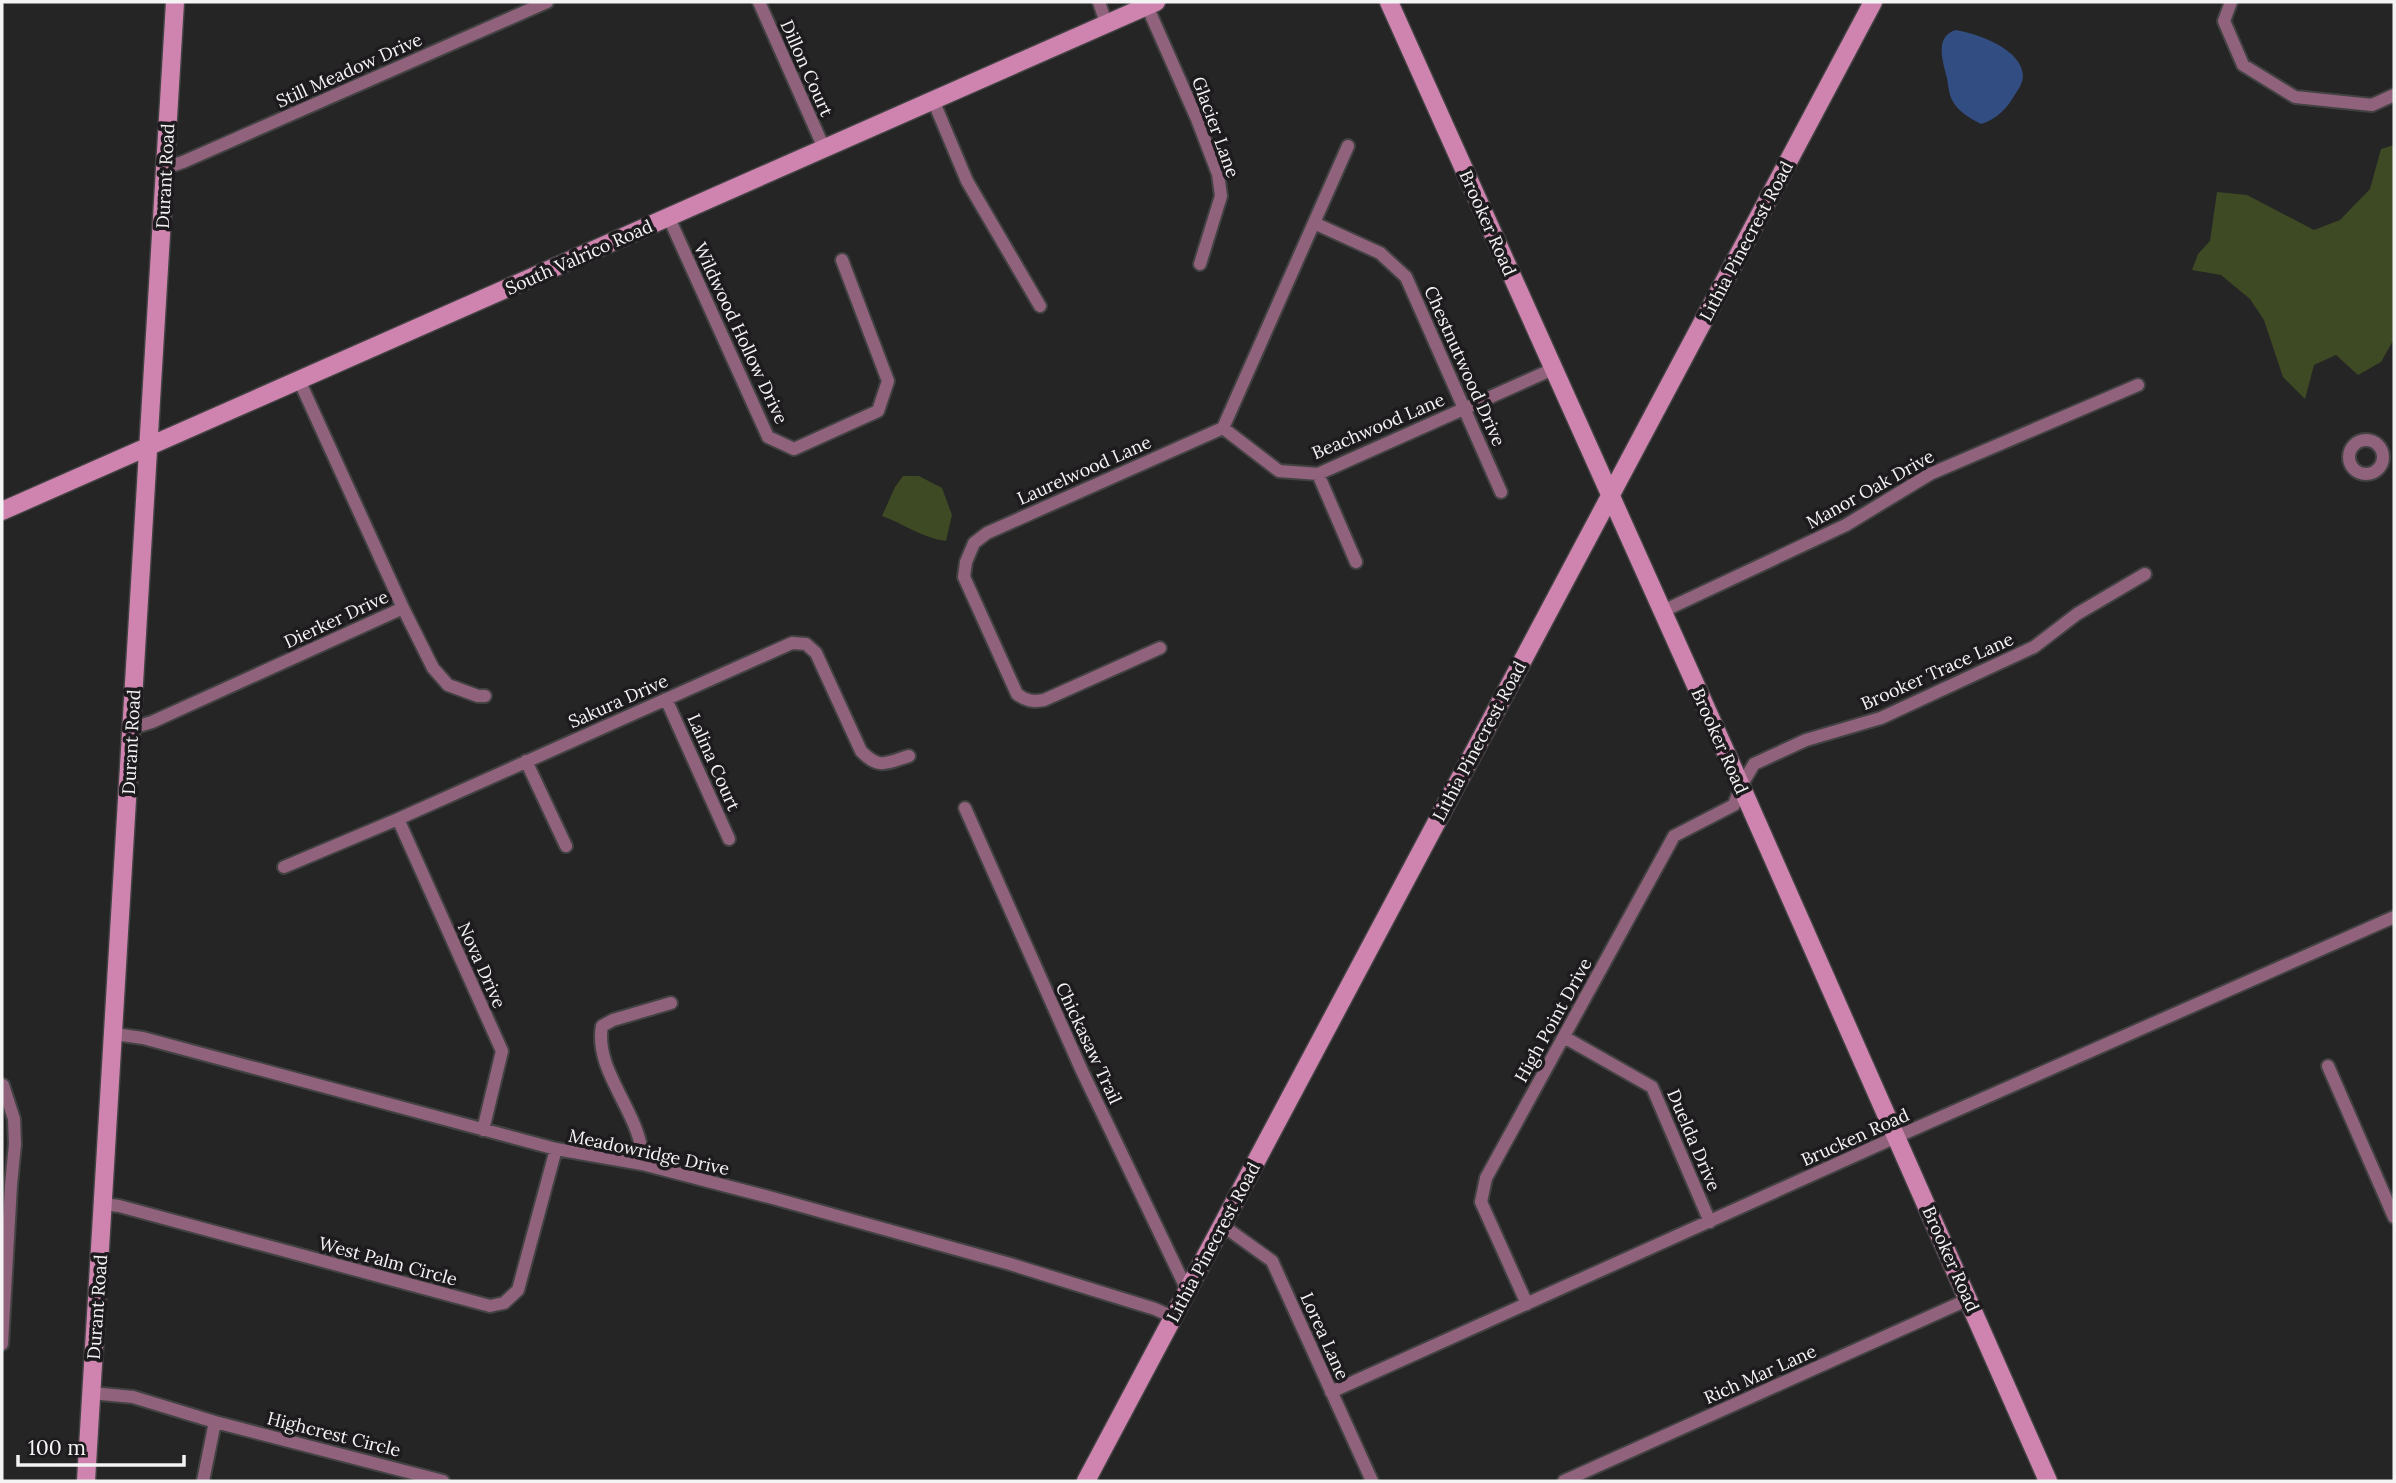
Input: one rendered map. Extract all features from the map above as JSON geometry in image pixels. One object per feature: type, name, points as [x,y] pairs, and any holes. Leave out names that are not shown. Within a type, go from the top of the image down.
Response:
[{"type":"street","name":"Durant Road","points":[[86,1481],[175,2]]},
{"type":"street","name":"Still Meadow Drive","points":[[165,168],[547,2]]},
{"type":"street","name":"Dillon Court","points":[[759,2],[824,148]]},
{"type":"street","points":[[1098,2],[1106,23]]},
{"type":"street","name":"Brooker Road","points":[[1389,2],[1741,786],[2048,1481]]},
{"type":"street","name":"Lithia Pinecrest Road","points":[[1086,1481],[1873,2]]},
{"type":"street","points":[[2231,2],[2224,21],[2244,65],[2295,97],[2372,105],[2394,94]]},
{"type":"street","name":"South Valrico Road","points":[[2,511],[1152,4]]},
{"type":"street","name":"Glacier Lane","points":[[1152,4],[1217,174],[1221,196],[1200,264]]},
{"type":"street","points":[[933,100],[967,181],[1040,306]]},
{"type":"street","points":[[1223,428],[1348,146]]},
{"type":"street","name":"Wildwood Hollow Drive","points":[[669,218],[768,438],[794,449],[878,411],[888,382],[842,260]]},
{"type":"street","name":"Chestnutwood Drive","points":[[1314,223],[1380,253],[1406,277],[1501,492]]},
{"type":"street","name":"Beachwood Lane","points":[[1223,428],[1279,471],[1318,474],[1553,369]]},
{"type":"street","name":"Dierker Drive","points":[[132,727],[152,722],[403,608],[299,380]]},
{"type":"street","name":"Manor Oak Drive","points":[[1661,612],[1846,526],[1930,474],[2138,385]]},
{"type":"street","name":"Laurelwood Lane","points":[[1160,648],[1044,700],[1023,699],[1017,694],[964,576],[966,562],[974,543],[987,533],[1223,428]]},
{"type":"street","points":[[1318,474],[1356,562]]},
{"type":"street","name":"Brooker Trace Lane","points":[[1741,786],[1754,764],[1806,740],[1881,718],[2034,647],[2077,614],[2145,574]]},
{"type":"street","points":[[403,608],[433,668],[448,685],[478,696],[485,695]]},
{"type":"street","name":"Sakura Drive","points":[[284,867],[792,643],[806,644],[816,653],[861,751],[872,763],[883,765],[909,756]]},
{"type":"street","name":"Lalina Court","points":[[666,698],[729,839]]},
{"type":"street","points":[[526,761],[566,846]]},
{"type":"street","name":"High Point Drive","points":[[1527,1304],[1481,1202],[1486,1178],[1674,835],[1734,805],[1741,786]]},
{"type":"street","name":"Chickasaw Trail","points":[[965,808],[1082,1071],[1187,1290]]},
{"type":"street","name":"Nova Drive","points":[[398,819],[502,1051],[484,1130]]},
{"type":"street","name":"Brucken Road","points":[[1331,1392],[1896,1137],[2394,917]]},
{"type":"street","points":[[642,1164],[642,1146],[599,1040],[602,1026],[613,1020],[671,1003]]},
{"type":"street","name":"Meadowridge Drive","points":[[114,1034],[143,1038],[556,1149],[642,1164],[1019,1267],[1156,1309],[1172,1317]]},
{"type":"street","name":"Duelda Drive","points":[[1564,1037],[1652,1087],[1710,1222]]},
{"type":"street","points":[[2328,1066],[2394,1217]]},
{"type":"street","points":[[2,1344],[6,1185],[15,1144],[14,1119],[3,1085]]},
{"type":"street","name":"West Palm Circle","points":[[103,1204],[119,1206],[490,1307],[504,1303],[518,1290],[556,1149]]},
{"type":"street","name":"Lorea Lane","points":[[1222,1225],[1272,1261],[1372,1481]]},
{"type":"street","name":"Rich Mar Lane","points":[[1564,1481],[1969,1300]]},
{"type":"street","name":"Highcrest Circle","points":[[91,1393],[133,1397],[215,1422],[443,1481]]},
{"type":"street","points":[[203,1481],[215,1422]]},
{"type":"green space","points":[[2394,145],[2394,339],[2381,362],[2358,375],[2336,355],[2314,365],[2305,399],[2283,377],[2264,320],[2250,299],[2221,275],[2192,270],[2198,254],[2210,241],[2217,192],[2247,195],[2314,230],[2340,220],[2370,189],[2381,149]]},
{"type":"green space","points":[[903,476],[919,476],[942,488],[952,515],[946,541],[921,534],[882,516]]},
{"type":"water","points":[[1956,30],[1998,44],[2016,58],[2021,67],[2023,77],[2011,101],[1998,115],[1981,124],[1961,111],[1950,95],[1942,44],[1949,33]]}]
